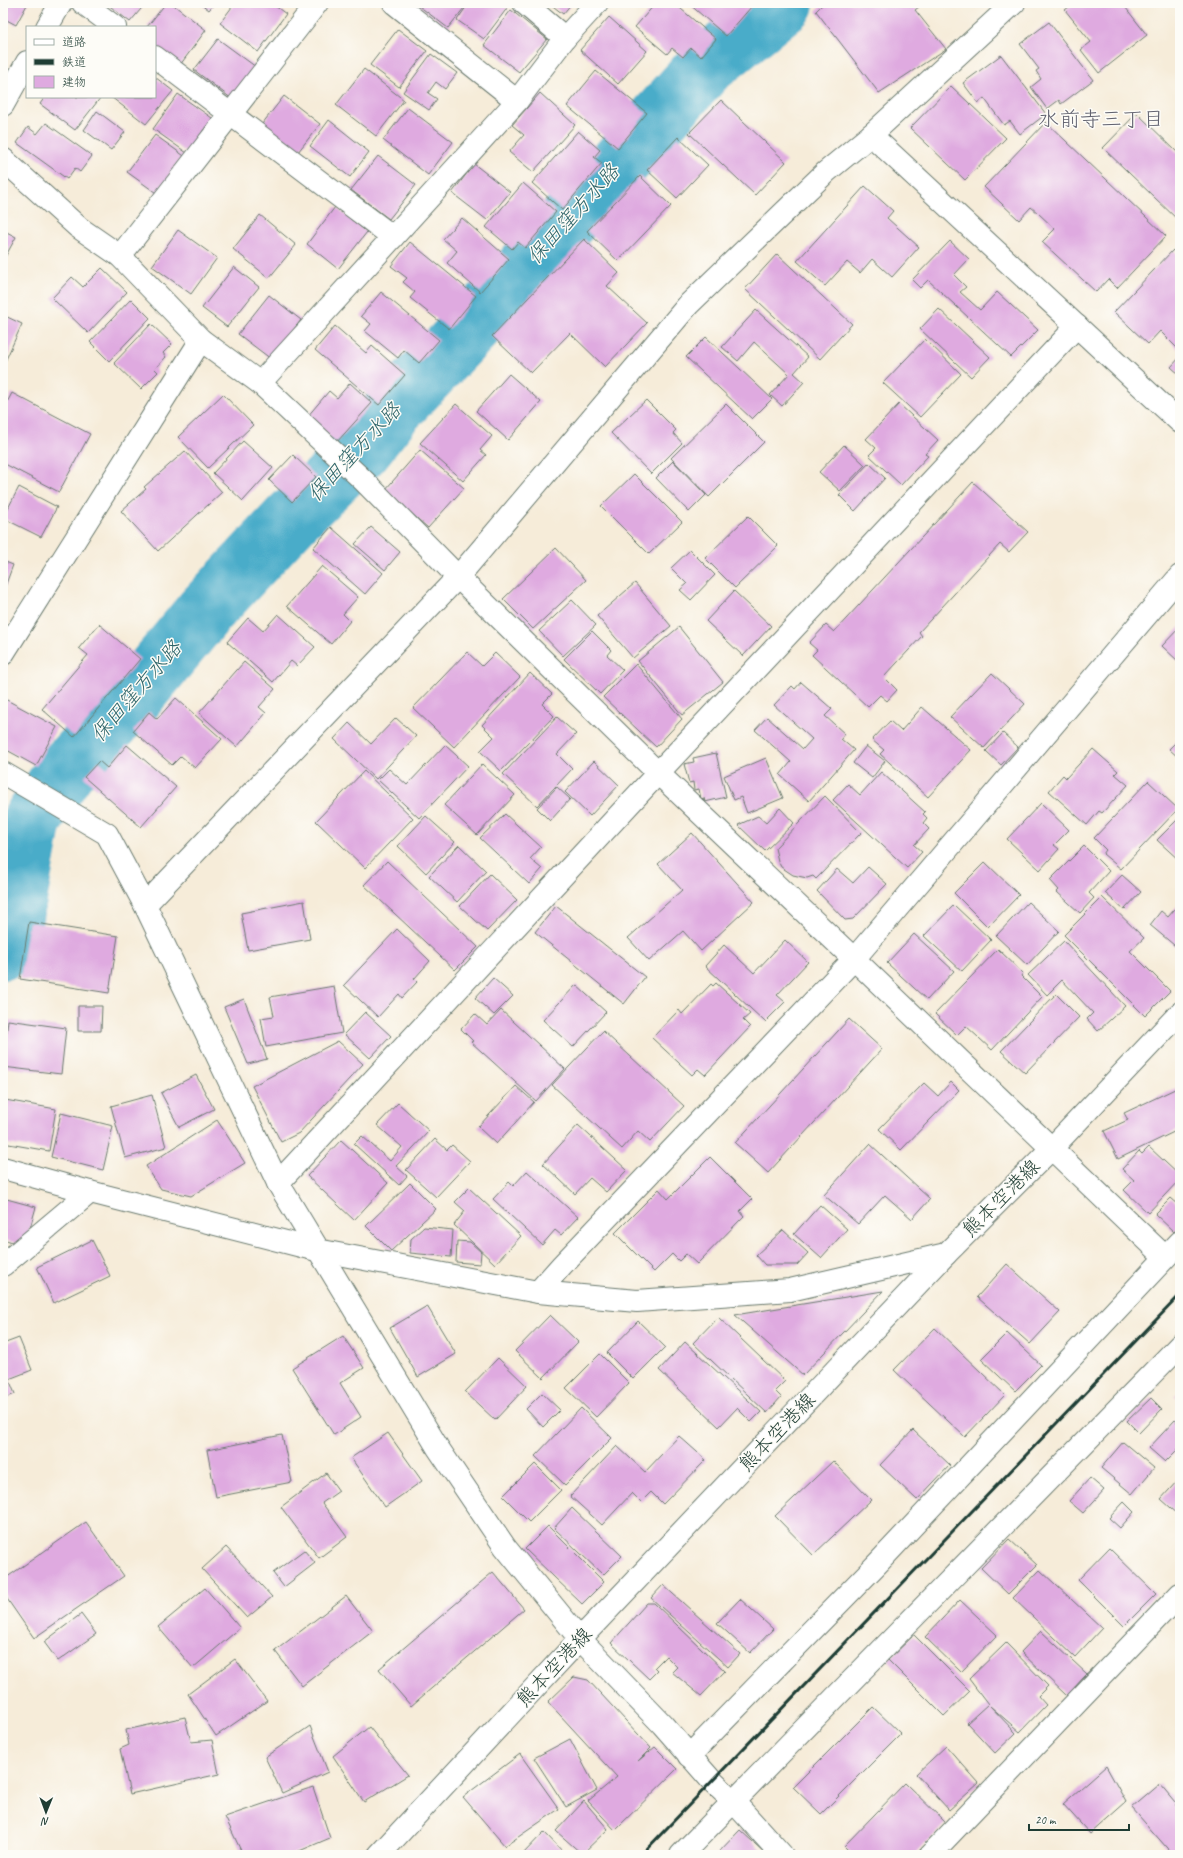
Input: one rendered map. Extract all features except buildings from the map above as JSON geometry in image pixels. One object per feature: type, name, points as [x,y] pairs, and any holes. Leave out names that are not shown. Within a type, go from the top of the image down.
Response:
[{"type":"street","points":[[48,26],[61,3]]},
{"type":"street","points":[[83,3],[113,26]]},
{"type":"street","points":[[120,256],[316,3]]},
{"type":"street","points":[[394,3],[517,101]]},
{"type":"street","points":[[524,3],[565,38]]},
{"type":"street","points":[[260,383],[517,101],[565,38],[597,3]]},
{"type":"street","points":[[145,905],[458,577],[689,304],[826,172],[871,135],[1014,3]]},
{"type":"street","points":[[156,59],[393,237]]},
{"type":"street","points":[[3,105],[26,64]]},
{"type":"street","points":[[871,135],[1180,422]]},
{"type":"street","points":[[3,159],[78,227],[120,256],[201,340],[260,383],[364,481],[458,577],[658,773],[1051,1149],[1173,1250],[884,1558],[689,1756]]},
{"type":"street","points":[[278,1183],[658,773],[1077,326]]},
{"type":"street","points":[[3,654],[201,340]]},
{"type":"street","points":[[538,1292],[854,959],[1180,576]]},
{"type":"street","points":[[3,773],[107,834],[145,905],[278,1183],[317,1250],[438,1448],[505,1547],[580,1639],[662,1724],[689,1756],[733,1801],[782,1855]]},
{"type":"street","name":"熊本空港線","points":[[379,1855],[580,1639],[946,1254],[1051,1149],[1180,1013]]},
{"type":"street","points":[[3,1168],[90,1192],[317,1250],[538,1292],[637,1301],[790,1290],[946,1254]]},
{"type":"street","points":[[3,1265],[90,1192]]},
{"type":"street","points":[[681,1855],[1180,1345]]},
{"type":"street","points":[[930,1855],[1180,1594]]},
{"type":"waterway","name":"保田窪方水路","points":[[3,950],[15,909],[32,820],[67,768],[132,699],[205,611],[292,518],[361,450],[392,411],[495,302],[705,67],[784,3]]},
{"type":"railway","points":[[641,1855],[1180,1295]]},
{"type":"district","name":"水前寺三丁目","points":[[1101,119]]}]
